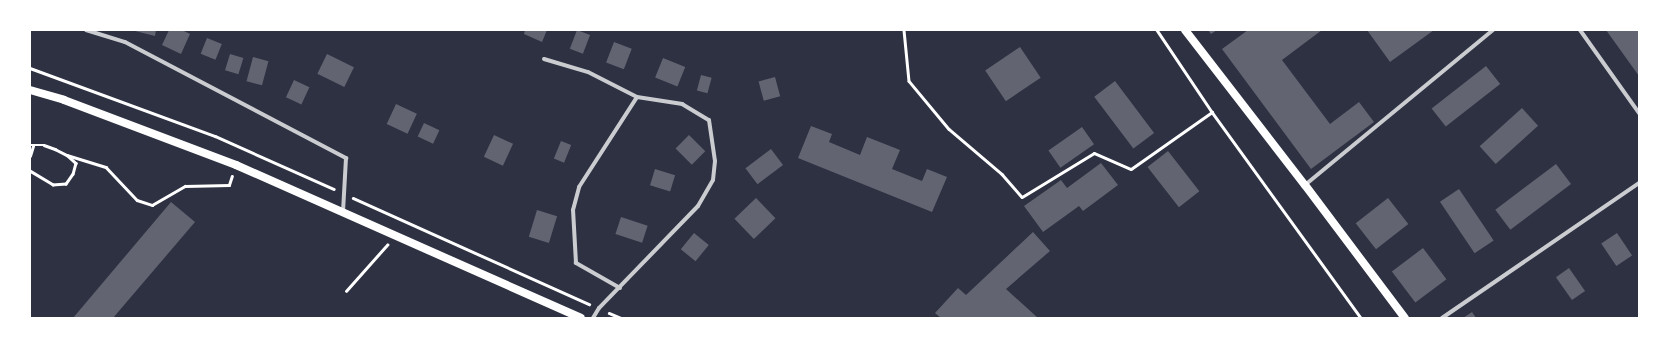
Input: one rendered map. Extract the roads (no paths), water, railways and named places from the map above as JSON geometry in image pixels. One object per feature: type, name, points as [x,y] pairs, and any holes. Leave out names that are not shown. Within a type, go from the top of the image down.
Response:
[{"type":"main road","points":[[1185,30],[1305,184],[1405,318]]},
{"type":"main road","points":[[30,90],[64,100],[236,165],[581,318]]},
{"type":"street","points":[[86,30],[125,42],[346,158],[343,212]]},
{"type":"street","points":[[1305,184],[1493,30]]},
{"type":"street","points":[[1580,30],[1639,113]]},
{"type":"street","points":[[544,59],[588,72],[637,97],[682,104],[710,120],[715,161],[713,180],[698,206],[599,308],[592,318]]},
{"type":"street","points":[[620,288],[576,263],[573,210],[579,187],[637,97]]},
{"type":"street","points":[[1442,318],[1639,183]]}]
